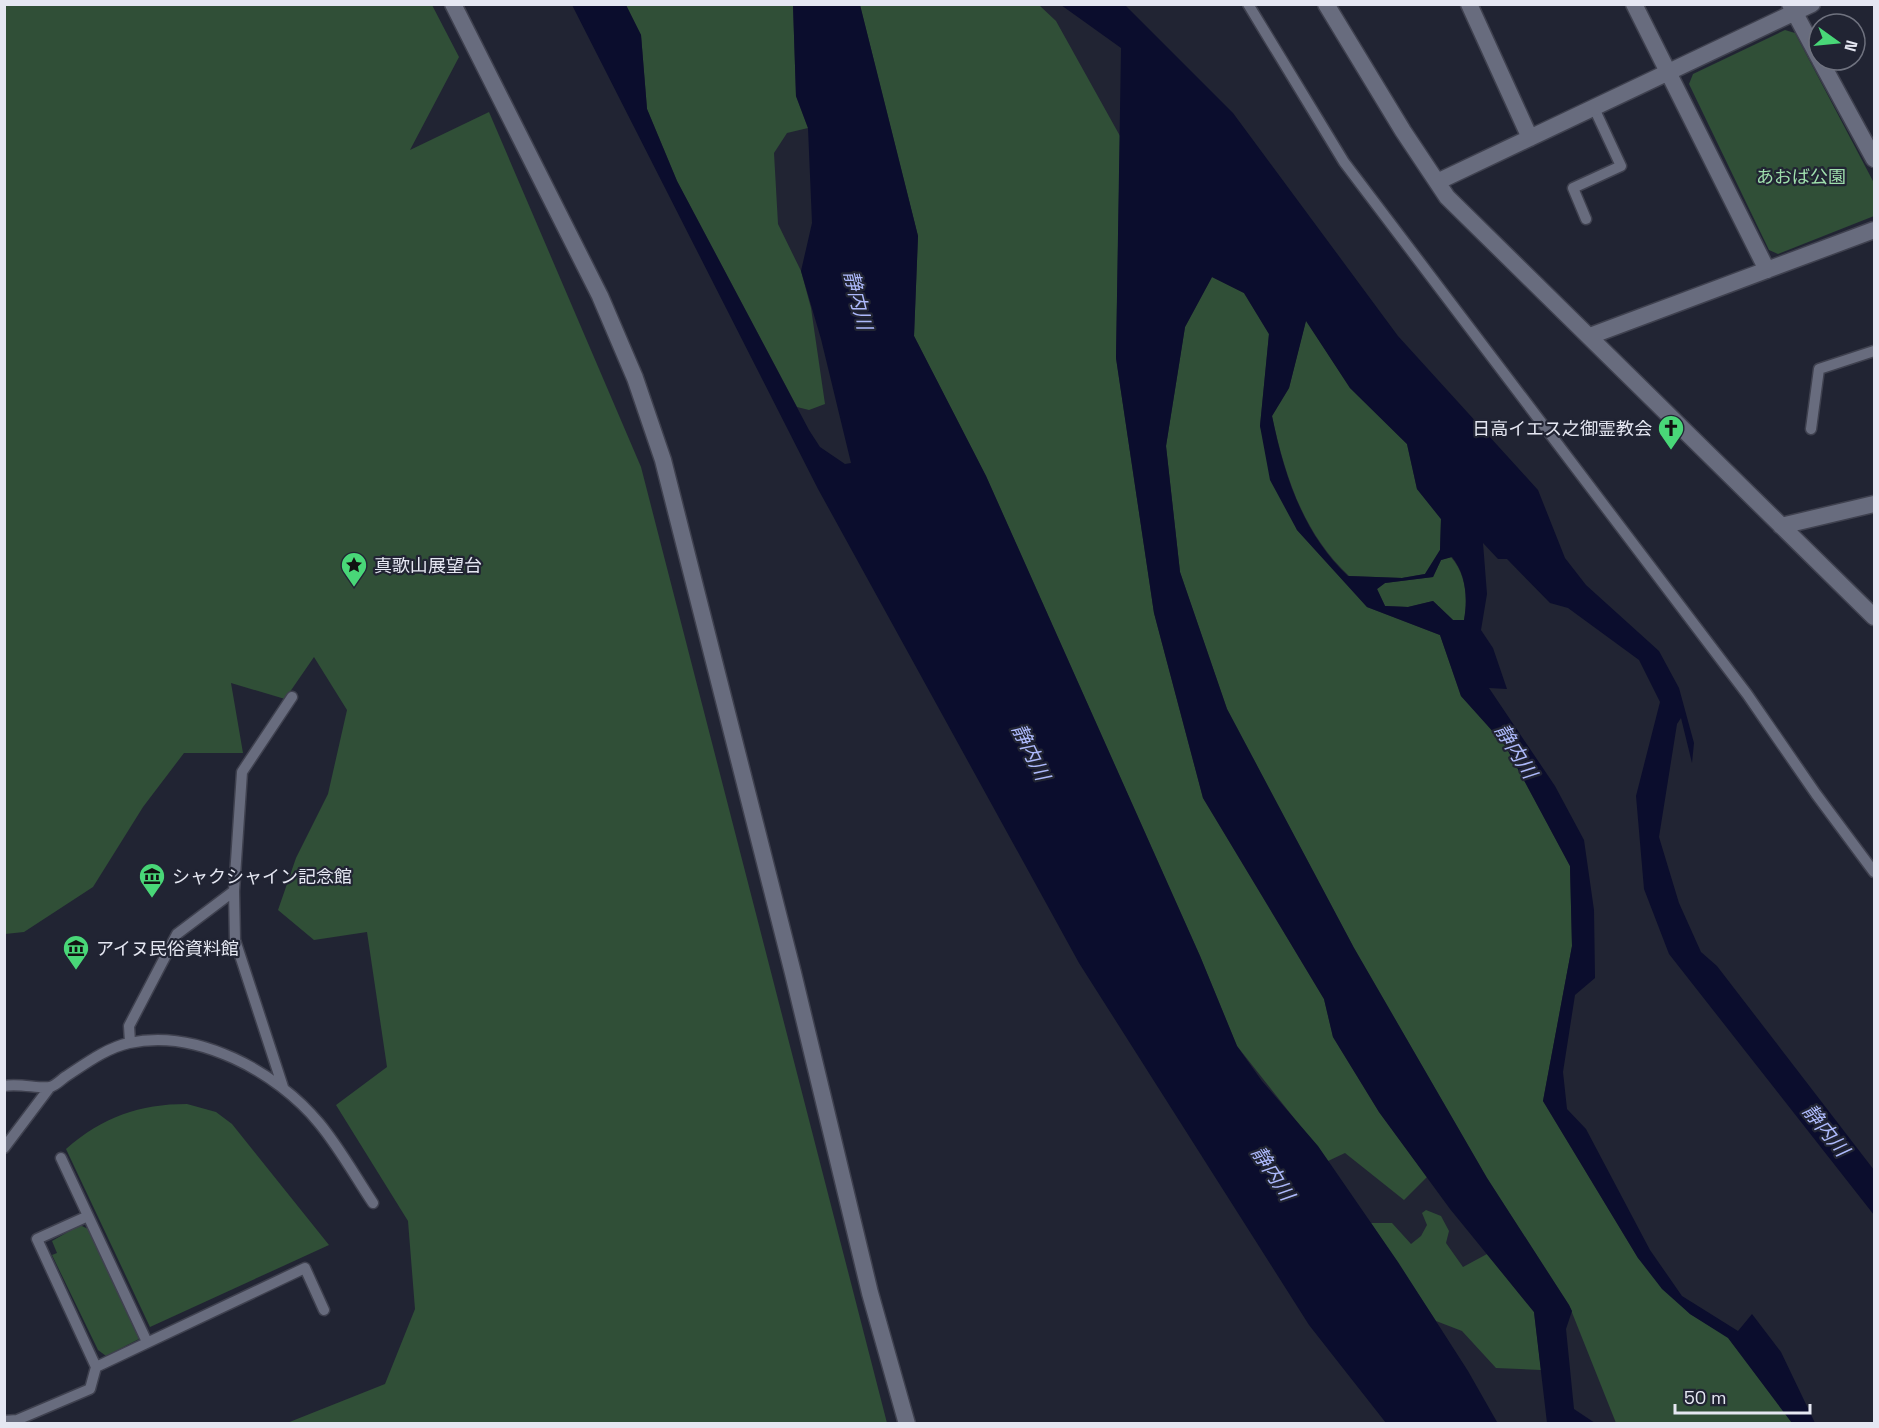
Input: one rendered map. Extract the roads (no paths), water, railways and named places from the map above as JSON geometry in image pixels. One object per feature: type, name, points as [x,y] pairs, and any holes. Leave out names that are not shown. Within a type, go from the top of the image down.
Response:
[{"type":"street","points":[[453,4],[600,296],[635,378],[663,460],[793,973],[870,1293],[907,1424]]},
{"type":"street","points":[[1326,4],[1448,197],[1875,617]]},
{"type":"street","points":[[1469,4],[1530,138]]},
{"type":"street","points":[[1634,4],[1743,233],[1767,270]]},
{"type":"street","points":[[1437,182],[1667,73],[1792,9],[1812,4]]},
{"type":"street","points":[[1792,9],[1807,36]]},
{"type":"street","points":[[1827,72],[1875,159]]},
{"type":"street","points":[[1590,336],[1875,230]]},
{"type":"street","points":[[1781,526],[1875,504]]},
{"type":"lane","points":[[1248,4],[1344,162],[1747,694],[1816,794],[1875,872]]},
{"type":"lane","points":[[1586,219],[1573,188],[1621,166],[1594,108]]},
{"type":"lane","points":[[1811,429],[1819,369],[1875,351]]},
{"type":"lane","points":[[283,1087],[235,940],[234,891],[242,772],[292,698]]},
{"type":"lane","points":[[130,1042],[129,1026],[177,934],[234,891]]},
{"type":"lane","points":[[4,1148],[50,1087],[112,1048],[130,1042],[172,1042],[209,1050],[238,1060],[283,1087],[319,1122],[373,1203]]},
{"type":"lane","points":[[4,1086],[19,1083],[50,1087]]},
{"type":"lane","points":[[61,1158],[147,1342]]},
{"type":"lane","points":[[4,1422],[17,1420],[90,1389],[96,1367],[37,1239],[88,1216]]},
{"type":"lane","points":[[96,1367],[305,1268],[324,1310]]},
{"type":"water","name":"静内川","points":[[572,5],[626,5],[641,35],[647,109],[677,181],[809,430],[820,447],[845,464],[851,463],[821,339],[801,271],[812,223],[808,128],[796,96],[793,5],[860,5],[918,236],[914,336],[986,476],[1200,956],[1237,1046],[1262,1081],[1318,1146],[1398,1262],[1468,1371],[1497,1422],[1506,1423],[1386,1423],[1309,1325],[1079,963],[818,489]]},
{"type":"water","name":"静内川","points":[[1061,5],[1125,5],[1233,113],[1398,336],[1538,490],[1565,558],[1586,585],[1659,651],[1679,688],[1694,743],[1692,763],[1681,718],[1677,724],[1659,837],[1679,903],[1701,952],[1717,966],[1874,1170],[1874,1215],[1669,954],[1644,889],[1636,796],[1660,702],[1639,660],[1568,608],[1550,603],[1507,559],[1498,559],[1483,543],[1487,594],[1481,630],[1493,648],[1507,689],[1489,688],[1555,786],[1584,840],[1594,910],[1595,978],[1575,995],[1563,1072],[1567,1109],[1586,1129],[1650,1250],[1682,1296],[1738,1331],[1752,1314],[1781,1352],[1815,1423],[1792,1423],[1728,1338],[1690,1314],[1662,1289],[1638,1258],[1543,1101],[1572,946],[1570,866],[1505,745],[1461,696],[1440,635],[1367,607],[1297,530],[1270,480],[1260,426],[1269,334],[1244,293],[1212,277],[1185,327],[1166,446],[1180,572],[1227,709],[1354,948],[1487,1178],[1572,1311],[1566,1329],[1574,1409],[1595,1423],[1547,1423],[1534,1312],[1450,1209],[1379,1112],[1333,1037],[1324,999],[1203,798],[1154,613],[1116,358],[1121,48]],"holes":[[[1306,321],[1350,388],[1407,444],[1417,489],[1441,519],[1440,550],[1425,574],[1402,578],[1348,576],[1319,542],[1307,522],[1289,481],[1272,416],[1289,388]],[[1452,557],[1457,564],[1465,587],[1464,620],[1453,620],[1433,601],[1408,607],[1385,606],[1377,589],[1385,583],[1433,577],[1441,560]]]},
{"type":"place","name":"日高イエス之御霊教会","points":[[1671,451]]},
{"type":"place","name":"真歌山展望台","points":[[354,588]]},
{"type":"place","name":"シャクシャイン記念館","points":[[152,899]]},
{"type":"place","name":"アイヌ民俗資料館","points":[[76,971]]},
{"type":"park label","name":"あおば公園","points":[[1801,176]]}]
